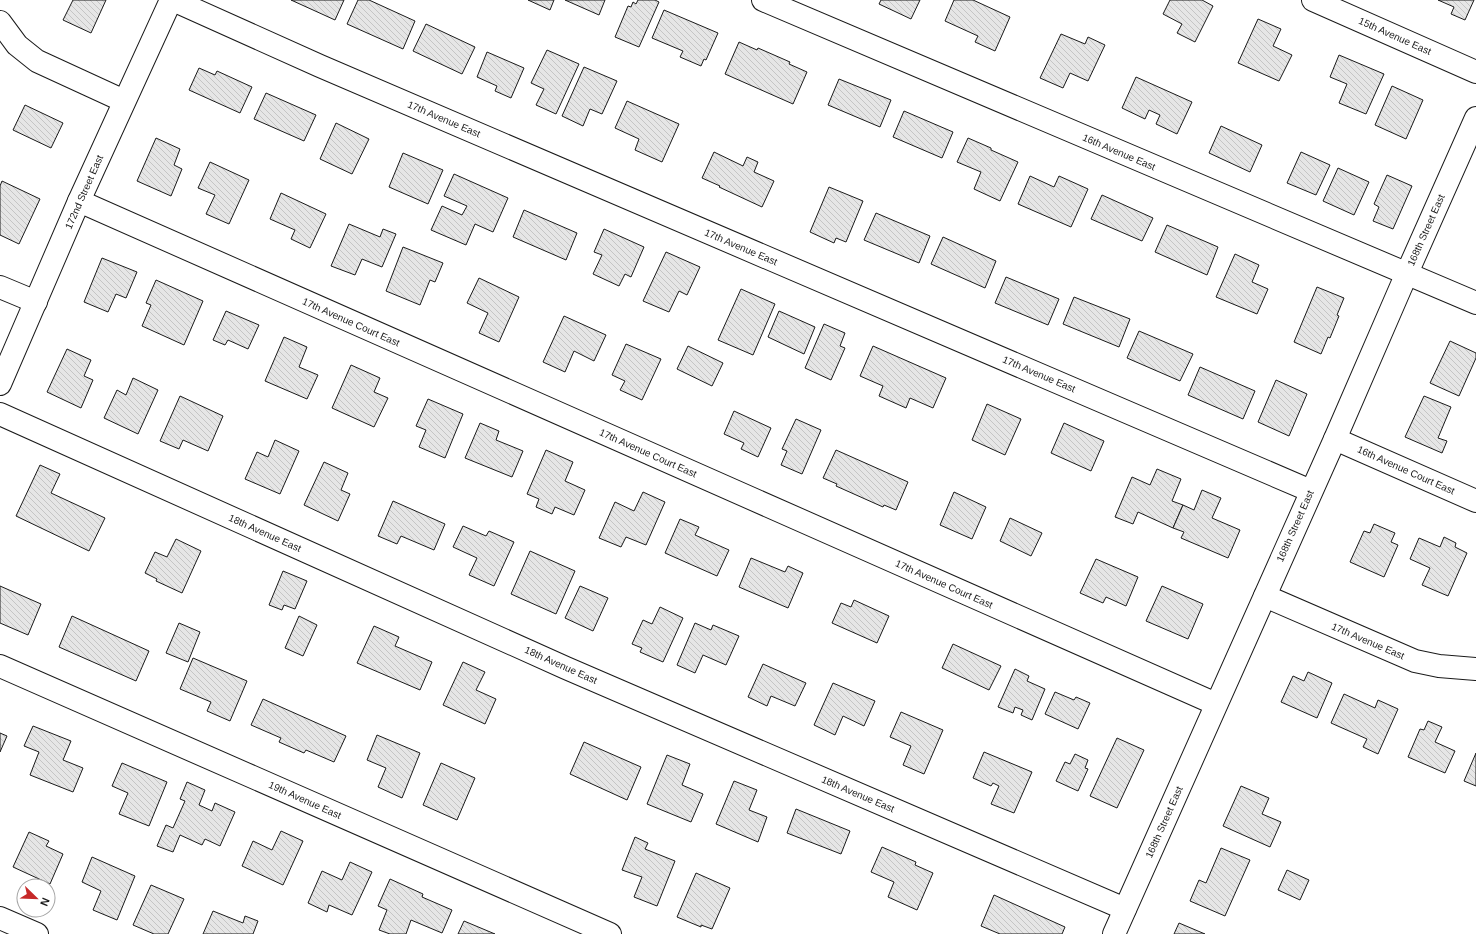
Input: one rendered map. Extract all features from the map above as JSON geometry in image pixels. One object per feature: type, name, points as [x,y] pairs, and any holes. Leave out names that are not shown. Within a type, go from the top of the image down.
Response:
[{"type":"street","name":"172nd Street East","points":[[0,384],[79,201],[172,0]]},
{"type":"street","name":"17th Avenue East","points":[[172,0],[320,66],[1311,491]]},
{"type":"street","name":"16th Avenue East","points":[[763,0],[1476,303]]},
{"type":"street","name":"15th Avenue East","points":[[1313,0],[1476,72]]},
{"type":"street","points":[[0,22],[17,45],[37,62],[124,101]]},
{"type":"street","name":"168th Street East","points":[[1114,934],[1335,439],[1476,118]]},
{"type":"street","name":"17th Avenue Court East","points":[[79,201],[1216,704]]},
{"type":"street","points":[[0,286],[36,302]]},
{"type":"street","name":"18th Avenue East","points":[[0,414],[566,668],[1125,909]]},
{"type":"street","name":"16th Avenue Court East","points":[[1335,439],[1476,501]]},
{"type":"street","name":"17th Avenue East","points":[[1265,596],[1415,661],[1439,666],[1476,669]]},
{"type":"street","name":"19th Avenue East","points":[[0,666],[610,934]]},
{"type":"street","points":[[0,918],[37,934]]},
{"type":"building","points":[[73,0],[106,0],[91,33],[63,20]]},
{"type":"building","points":[[291,0],[344,0],[335,20]]},
{"type":"building","points":[[358,0],[369,0],[415,21],[403,49],[347,24]]},
{"type":"building","points":[[528,0],[554,0],[550,10]]},
{"type":"building","points":[[565,0],[605,0],[599,15]]},
{"type":"building","points":[[638,0],[655,0],[659,2],[639,47],[615,37],[628,6],[631,7],[633,2],[636,4]]},
{"type":"building","points":[[881,0],[920,0],[911,19],[879,4]]},
{"type":"building","points":[[954,0],[973,0],[1010,17],[995,51],[975,42],[978,36],[945,21]]},
{"type":"building","points":[[1170,0],[1202,0],[1213,6],[1195,42],[1177,33],[1182,24],[1163,14]]},
{"type":"building","points":[[1438,0],[1474,0],[1465,20],[1451,14],[1454,7]]},
{"type":"building","points":[[664,10],[718,33],[706,60],[704,59],[701,66],[680,57],[683,51],[652,38]]},
{"type":"building","points":[[1258,19],[1281,29],[1273,46],[1292,55],[1279,81],[1238,63]]},
{"type":"building","points":[[426,24],[475,47],[462,74],[413,51]]},
{"type":"building","points":[[1061,34],[1085,44],[1088,37],[1105,45],[1088,81],[1070,73],[1063,88],[1040,78]]},
{"type":"building","points":[[739,42],[757,50],[758,48],[790,62],[789,64],[807,72],[793,104],[725,74]]},
{"type":"building","points":[[547,50],[579,64],[556,114],[536,105],[544,89],[531,83]]},
{"type":"building","points":[[487,52],[524,68],[511,98],[495,91],[497,86],[477,77]]},
{"type":"building","points":[[1339,55],[1384,74],[1366,114],[1339,103],[1347,84],[1330,77]]},
{"type":"building","points":[[584,67],[617,81],[602,114],[590,109],[583,126],[562,116]]},
{"type":"building","points":[[199,68],[215,75],[217,71],[252,87],[240,113],[189,90]]},
{"type":"building","points":[[1136,77],[1192,102],[1177,134],[1156,124],[1160,115],[1149,110],[1145,119],[1122,108]]},
{"type":"building","points":[[839,79],[891,100],[880,127],[828,105]]},
{"type":"building","points":[[1392,86],[1423,100],[1406,139],[1375,125]]},
{"type":"building","points":[[266,93],[316,115],[304,141],[254,119]]},
{"type":"building","points":[[627,101],[679,124],[662,162],[635,150],[639,139],[615,128]]},
{"type":"building","points":[[25,105],[63,123],[51,148],[13,130]]},
{"type":"building","points":[[904,111],[953,132],[942,158],[893,137]]},
{"type":"building","points":[[336,123],[369,139],[352,174],[320,159]]},
{"type":"building","points":[[1221,126],[1262,145],[1250,172],[1209,153]]},
{"type":"building","points":[[156,138],[180,149],[174,165],[182,169],[171,196],[137,181]]},
{"type":"building","points":[[968,138],[1018,162],[1000,201],[974,189],[981,172],[957,162]]},
{"type":"building","points":[[714,152],[743,166],[747,157],[758,162],[754,172],[774,181],[762,207],[702,178]]},
{"type":"building","points":[[1301,152],[1330,165],[1316,195],[1287,183]]},
{"type":"building","points":[[403,153],[443,170],[428,204],[389,187]]},
{"type":"building","points":[[210,162],[249,180],[229,224],[206,214],[215,195],[198,188]]},
{"type":"building","points":[[1338,168],[1369,182],[1354,215],[1323,201]]},
{"type":"building","points":[[454,174],[508,198],[493,232],[475,224],[466,245],[431,230],[442,206],[462,215],[467,206],[444,196]]},
{"type":"building","points":[[1387,175],[1412,186],[1393,229],[1373,221],[1379,207],[1374,204]]},
{"type":"building","points":[[1030,176],[1054,187],[1059,176],[1088,189],[1071,227],[1018,204]]},
{"type":"building","points":[[2,181],[40,199],[19,244],[0,235],[0,186]]},
{"type":"building","points":[[829,187],[863,201],[846,242],[836,238],[834,243],[810,232]]},
{"type":"building","points":[[281,193],[326,214],[310,248],[291,239],[295,230],[270,219]]},
{"type":"building","points":[[1102,195],[1153,218],[1142,241],[1091,219]]},
{"type":"building","points":[[524,210],[577,233],[566,260],[513,237]]},
{"type":"building","points":[[876,213],[930,236],[919,263],[864,240]]},
{"type":"building","points":[[349,224],[380,237],[383,229],[396,234],[382,267],[362,259],[355,275],[331,266]]},
{"type":"building","points":[[1167,225],[1218,247],[1207,275],[1155,252]]},
{"type":"building","points":[[604,229],[644,247],[631,277],[625,274],[619,286],[593,274],[602,255],[594,252]]},
{"type":"building","points":[[943,237],[996,261],[985,288],[931,264]]},
{"type":"building","points":[[403,247],[443,263],[435,282],[430,280],[420,305],[386,291]]},
{"type":"building","points":[[666,252],[700,267],[687,295],[679,291],[669,312],[643,301]]},
{"type":"building","points":[[1235,254],[1259,265],[1252,282],[1268,289],[1257,314],[1216,297]]},
{"type":"building","points":[[102,258],[137,272],[126,298],[116,294],[108,312],[84,302]]},
{"type":"building","points":[[1006,277],[1059,299],[1048,325],[995,303]]},
{"type":"building","points":[[479,278],[519,297],[499,342],[479,333],[488,313],[467,303]]},
{"type":"building","points":[[156,280],[203,301],[184,345],[142,326],[151,305],[146,303]]},
{"type":"building","points":[[1317,287],[1344,298],[1337,315],[1339,316],[1330,338],[1328,337],[1321,354],[1294,342]]},
{"type":"building","points":[[741,289],[775,304],[753,355],[718,340]]},
{"type":"building","points":[[1074,297],[1130,319],[1119,347],[1063,324]]},
{"type":"building","points":[[226,311],[259,325],[248,349],[228,340],[225,345],[213,340]]},
{"type":"building","points":[[779,311],[815,327],[804,354],[768,337]]},
{"type":"building","points":[[564,316],[606,335],[594,361],[574,351],[565,372],[543,362]]},
{"type":"building","points":[[824,324],[845,333],[840,346],[845,348],[831,380],[805,368]]},
{"type":"building","points":[[1139,331],[1193,354],[1180,381],[1127,358]]},
{"type":"building","points":[[284,337],[307,347],[299,367],[318,375],[307,399],[265,381]]},
{"type":"building","points":[[1450,341],[1476,353],[1476,358],[1459,396],[1430,383]]},
{"type":"building","points":[[626,344],[661,359],[642,400],[620,390],[625,381],[612,375]]},
{"type":"building","points":[[688,346],[723,363],[712,386],[677,369]]},
{"type":"building","points":[[873,346],[946,378],[933,408],[910,398],[906,408],[879,396],[883,386],[860,376]]},
{"type":"building","points":[[67,349],[91,360],[84,376],[93,380],[81,408],[47,392]]},
{"type":"building","points":[[351,365],[380,378],[374,392],[388,398],[374,427],[332,408]]},
{"type":"building","points":[[1200,367],[1255,391],[1243,419],[1188,395]]},
{"type":"building","points":[[133,378],[158,390],[138,434],[104,418],[117,390],[126,395]]},
{"type":"building","points":[[1276,380],[1307,394],[1289,436],[1258,422]]},
{"type":"building","points":[[180,396],[223,416],[208,451],[183,440],[179,449],[160,441]]},
{"type":"building","points":[[1424,396],[1451,407],[1438,438],[1447,441],[1442,453],[1405,437]]},
{"type":"building","points":[[428,399],[463,414],[445,458],[419,447],[426,430],[416,426]]},
{"type":"building","points":[[987,404],[1021,419],[1005,455],[972,440]]},
{"type":"building","points":[[734,411],[771,428],[758,457],[741,449],[744,443],[724,434]]},
{"type":"building","points":[[796,419],[821,430],[802,474],[781,465],[787,451],[782,449]]},
{"type":"building","points":[[480,423],[499,431],[496,440],[523,451],[512,477],[465,458]]},
{"type":"building","points":[[1064,423],[1104,441],[1091,471],[1051,453]]},
{"type":"building","points":[[275,440],[299,451],[280,494],[245,479],[257,452],[268,457]]},
{"type":"building","points":[[546,450],[573,462],[565,481],[585,490],[574,515],[555,507],[552,514],[536,507],[539,499],[527,494]]},
{"type":"building","points":[[836,450],[908,482],[896,510],[884,505],[883,507],[836,486],[837,484],[823,478]]},
{"type":"building","points":[[324,462],[348,473],[341,490],[350,494],[338,521],[304,505]]},
{"type":"building","points":[[40,465],[60,474],[51,493],[105,518],[89,551],[16,516]]},
{"type":"building","points":[[1157,469],[1181,479],[1172,501],[1183,505],[1173,528],[1138,512],[1133,524],[1115,517],[1132,477],[1150,485]]},
{"type":"building","points":[[1202,490],[1221,498],[1212,518],[1240,530],[1228,558],[1181,538],[1184,532],[1173,528],[1183,505],[1194,510]]},
{"type":"building","points":[[643,492],[665,502],[646,545],[626,537],[621,547],[599,538],[615,502],[634,511]]},
{"type":"building","points":[[954,492],[986,507],[972,539],[940,525]]},
{"type":"building","points":[[393,501],[445,524],[434,550],[401,536],[397,544],[378,536]]},
{"type":"building","points":[[1010,518],[1042,533],[1031,556],[1000,541]]},
{"type":"building","points":[[680,519],[699,527],[695,535],[729,550],[717,576],[665,553]]},
{"type":"building","points":[[1374,524],[1395,533],[1391,542],[1398,545],[1384,577],[1350,562],[1364,531],[1370,533]]},
{"type":"building","points":[[463,526],[486,536],[489,531],[514,542],[494,586],[469,575],[477,558],[453,547]]},
{"type":"building","points":[[1444,537],[1456,543],[1455,547],[1467,553],[1448,596],[1422,585],[1430,568],[1410,559],[1419,538],[1440,547]]},
{"type":"building","points":[[176,539],[201,551],[182,593],[156,581],[157,579],[145,573],[155,552],[167,557]]},
{"type":"building","points":[[530,551],[575,571],[556,614],[511,594]]},
{"type":"building","points":[[751,558],[785,572],[788,566],[803,573],[788,608],[739,587]]},
{"type":"building","points":[[1096,559],[1138,577],[1126,606],[1106,597],[1103,603],[1080,593]]},
{"type":"building","points":[[283,571],[307,581],[295,609],[284,605],[282,610],[269,605]]},
{"type":"building","points":[[0,586],[41,604],[28,635],[0,623]]},
{"type":"building","points":[[580,586],[608,598],[593,631],[565,618]]},
{"type":"building","points":[[1162,586],[1203,604],[1188,639],[1146,621]]},
{"type":"building","points":[[854,600],[889,616],[877,643],[832,623],[841,603],[851,607]]},
{"type":"building","points":[[660,607],[683,618],[663,662],[640,652],[642,648],[632,644],[643,620],[652,624]]},
{"type":"building","points":[[72,616],[149,651],[136,681],[59,647]]},
{"type":"building","points":[[299,616],[317,625],[303,656],[285,648]]},
{"type":"building","points":[[179,623],[200,632],[188,662],[166,653]]},
{"type":"building","points":[[695,623],[711,630],[713,625],[739,636],[726,665],[703,655],[695,673],[677,665]]},
{"type":"building","points":[[374,626],[399,637],[395,646],[432,662],[420,690],[357,663]]},
{"type":"building","points":[[953,644],[1001,666],[989,690],[942,668]]},
{"type":"building","points":[[193,658],[247,681],[230,721],[207,711],[211,702],[180,689]]},
{"type":"building","points":[[463,662],[485,672],[476,690],[496,699],[485,724],[443,705]]},
{"type":"building","points":[[763,664],[806,683],[795,706],[771,696],[767,706],[748,697]]},
{"type":"building","points":[[1015,669],[1029,676],[1027,681],[1045,689],[1032,720],[1021,715],[1023,710],[1015,707],[1013,713],[998,707]]},
{"type":"building","points":[[1308,672],[1332,683],[1317,718],[1281,702],[1293,676],[1304,681]]},
{"type":"building","points":[[833,683],[875,701],[864,726],[843,716],[835,735],[814,725]]},
{"type":"building","points":[[1055,692],[1074,700],[1076,697],[1090,703],[1078,729],[1045,714]]},
{"type":"building","points":[[1344,694],[1375,708],[1378,700],[1398,709],[1378,754],[1363,747],[1367,739],[1331,723]]},
{"type":"building","points":[[263,699],[346,736],[334,762],[306,750],[304,753],[279,742],[281,738],[251,725]]},
{"type":"building","points":[[901,712],[943,730],[924,774],[903,765],[911,746],[890,737]]},
{"type":"building","points":[[1428,721],[1442,727],[1435,742],[1455,751],[1445,773],[1408,757],[1420,729],[1424,730]]},
{"type":"building","points":[[33,726],[71,741],[63,760],[83,768],[73,792],[30,775],[39,752],[24,746]]},
{"type":"building","points":[[0,733],[7,736],[0,752]]},
{"type":"building","points":[[377,735],[420,753],[402,798],[378,787],[386,768],[367,760]]},
{"type":"building","points":[[1117,738],[1144,750],[1117,808],[1090,796]]},
{"type":"building","points":[[584,742],[641,767],[627,800],[570,774]]},
{"type":"building","points":[[984,752],[1032,772],[1014,813],[991,804],[999,786],[993,783],[991,786],[973,778]]},
{"type":"building","points":[[1476,753],[1476,786],[1464,781]]},
{"type":"building","points":[[1075,754],[1088,760],[1085,768],[1088,769],[1078,791],[1056,781],[1065,762],[1070,764]]},
{"type":"building","points":[[667,755],[690,764],[682,785],[703,794],[691,822],[647,804]]},
{"type":"building","points":[[122,763],[167,782],[149,826],[119,814],[128,793],[112,786]]},
{"type":"building","points":[[441,763],[475,778],[457,820],[423,805]]},
{"type":"building","points":[[734,781],[757,790],[749,810],[767,817],[758,842],[716,824]]},
{"type":"building","points":[[187,782],[205,790],[199,805],[212,811],[215,803],[235,812],[220,846],[205,839],[202,845],[180,835],[173,852],[157,846],[166,825],[173,828],[185,801],[180,799]]},
{"type":"building","points":[[1241,786],[1269,798],[1262,814],[1281,822],[1270,847],[1223,826]]},
{"type":"building","points":[[796,809],[850,831],[841,854],[787,833]]},
{"type":"building","points":[[281,831],[303,841],[283,885],[242,866],[253,841],[272,850]]},
{"type":"building","points":[[29,832],[49,841],[46,846],[63,854],[53,878],[37,878],[13,867]]},
{"type":"building","points":[[635,837],[648,843],[645,849],[675,861],[657,906],[634,897],[642,877],[622,870]]},
{"type":"building","points":[[882,847],[916,862],[915,865],[933,873],[917,910],[888,897],[894,882],[871,872]]},
{"type":"building","points":[[1221,848],[1250,860],[1225,916],[1190,901],[1199,880],[1206,883]]},
{"type":"building","points":[[92,857],[135,876],[117,920],[93,910],[101,891],[82,882]]},
{"type":"building","points":[[350,862],[372,872],[352,915],[329,905],[327,912],[308,903],[322,871],[342,880]]},
{"type":"building","points":[[1287,870],[1309,880],[1300,900],[1278,890]]},
{"type":"building","points":[[696,873],[730,888],[712,929],[701,925],[701,927],[677,917]]},
{"type":"building","points":[[390,879],[423,894],[422,897],[452,910],[442,933],[411,920],[406,934],[390,934],[379,930],[387,910],[378,906]]},
{"type":"building","points":[[151,885],[184,899],[168,934],[154,934],[133,925]]},
{"type":"building","points":[[994,895],[1065,927],[1062,934],[1000,934],[981,926]]},
{"type":"building","points":[[213,911],[243,923],[245,916],[258,921],[253,934],[203,934]]},
{"type":"building","points":[[464,921],[495,934],[458,934]]},
{"type":"building","points":[[1179,923],[1205,934],[1174,934]]}]
